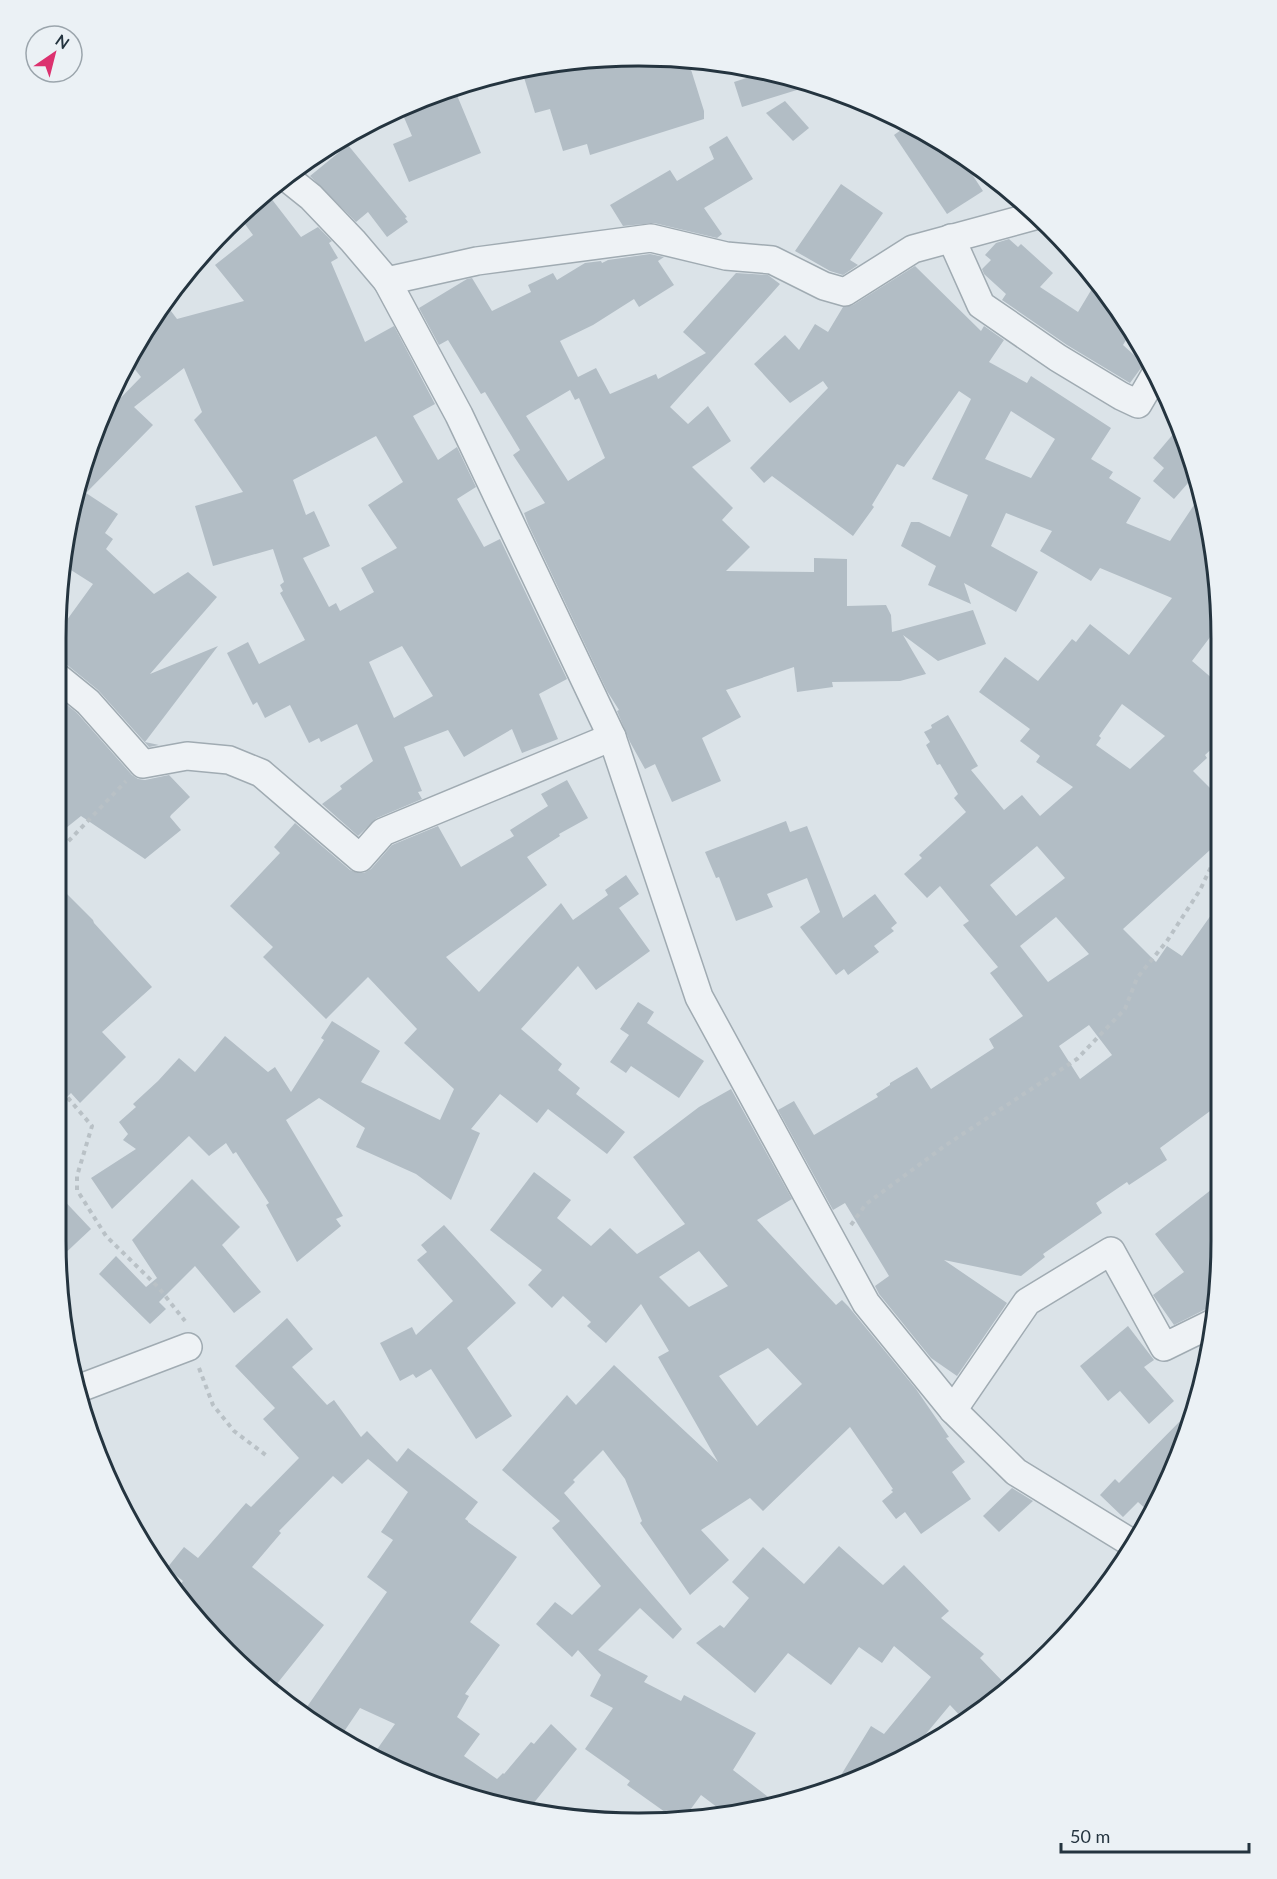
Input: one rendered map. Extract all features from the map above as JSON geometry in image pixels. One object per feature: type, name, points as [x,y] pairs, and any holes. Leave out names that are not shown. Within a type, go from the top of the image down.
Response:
[{"type":"street","points":[[292,182],[353,241],[387,282],[459,415],[612,737],[699,998],[866,1303],[953,1410],[1016,1472],[1126,1540]]},
{"type":"street","points":[[387,282],[477,261],[651,238],[726,256],[772,260],[824,286],[845,292],[913,249],[1026,218]]},
{"type":"street","points":[[951,238],[981,305],[1058,358],[1138,404],[1151,382]]},
{"type":"street","points":[[66,684],[88,702],[143,764],[188,756],[229,760],[261,773],[360,858],[383,832],[612,737]]},
{"type":"street","points":[[953,1410],[1027,1302],[1112,1251],[1164,1347],[1204,1327]]},
{"type":"street","points":[[85,1386],[188,1347]]},
{"type":"path","points":[[66,844],[143,764]]},
{"type":"path","points":[[836,1248],[866,1204],[946,1145],[1077,1059],[1113,1023],[1125,1009],[1137,978],[1167,941],[1200,890],[1211,867]]},
{"type":"path","points":[[66,1096],[92,1126],[77,1176],[77,1190],[106,1236],[158,1287],[184,1320],[188,1347],[203,1374],[213,1405],[234,1431],[267,1456]]},
{"type":"building","points":[[601,67],[676,67],[691,69],[704,111],[704,119],[590,155],[587,144],[563,151],[550,109],[535,113],[524,78]]},
{"type":"building","points":[[750,77],[799,89],[742,107],[734,82]]},
{"type":"building","points":[[457,95],[481,153],[409,182],[393,144],[412,136],[404,117]]},
{"type":"building","points":[[785,101],[809,128],[793,141],[766,113]]},
{"type":"building","points":[[901,130],[957,162],[970,172],[983,191],[947,214],[894,135]]},
{"type":"building","points":[[727,136],[753,179],[704,208],[722,234],[717,238],[654,223],[623,226],[610,205],[670,170],[677,181],[714,159],[709,147]]},
{"type":"building","points":[[348,145],[407,217],[405,218],[408,222],[387,237],[368,212],[356,222],[310,176]]},
{"type":"building","points":[[841,184],[883,213],[850,260],[858,265],[843,275],[830,271],[795,251]]},
{"type":"building","points":[[272,199],[301,237],[318,227],[332,241],[329,243],[338,258],[331,262],[365,342],[394,326],[435,404],[413,416],[438,460],[457,447],[476,487],[457,499],[484,547],[500,539],[567,679],[539,694],[558,739],[522,753],[512,729],[464,757],[448,730],[404,747],[422,791],[418,792],[422,799],[377,818],[358,836],[322,804],[342,789],[340,786],[373,761],[357,724],[321,742],[319,738],[309,743],[290,705],[265,718],[257,702],[253,705],[227,653],[248,642],[259,664],[305,640],[280,593],[283,591],[280,585],[284,582],[273,549],[213,566],[195,506],[243,492],[194,420],[202,412],[184,368],[134,407],[153,425],[86,493],[118,514],[105,533],[113,539],[106,549],[154,594],[188,572],[217,597],[150,674],[218,646],[145,742],[159,745],[149,747],[98,690],[66,664],[66,621],[93,584],[70,570],[77,527],[96,454],[110,419],[118,400],[141,377],[134,368],[170,309],[177,319],[244,301],[215,265],[253,235],[245,224]],"holes":[[[376,436],[403,482],[368,505],[397,548],[361,568],[374,592],[340,611],[336,603],[329,607],[303,558],[330,546],[314,511],[306,515],[293,480]],[[402,646],[433,696],[394,718],[369,662]]]},
{"type":"building","points":[[1009,239],[1018,247],[1021,244],[1053,273],[1040,287],[1078,312],[1092,289],[1126,339],[1123,345],[1137,358],[1142,367],[1130,383],[1067,345],[1002,300],[1006,294],[984,274],[982,269],[991,260],[985,255],[996,243]]},
{"type":"building","points":[[650,254],[664,257],[658,261],[674,285],[639,307],[634,299],[593,325],[560,341],[578,377],[596,368],[610,394],[656,374],[658,379],[706,353],[683,332],[736,273],[768,275],[780,284],[670,407],[688,424],[708,406],[731,441],[692,467],[733,508],[722,520],[750,547],[726,571],[814,572],[814,558],[847,559],[847,606],[886,605],[891,615],[892,632],[973,610],[986,644],[938,661],[903,635],[926,674],[900,681],[832,682],[833,687],[797,692],[794,667],[726,690],[741,717],[702,738],[721,781],[672,802],[655,764],[645,769],[630,742],[617,711],[619,710],[607,691],[528,524],[524,513],[545,503],[513,455],[520,450],[485,392],[481,394],[448,340],[439,345],[419,308],[472,278],[492,311],[531,292],[528,285],[553,273],[557,280],[585,263],[601,261],[602,263],[608,260]],"holes":[[[570,390],[575,400],[579,398],[605,458],[568,481],[526,416]]]},
{"type":"building","points":[[915,266],[981,331],[984,326],[1004,340],[989,362],[1027,383],[1031,376],[1111,428],[1091,459],[1113,472],[1109,478],[1141,498],[1126,523],[1170,541],[1195,505],[1206,564],[1210,601],[1211,636],[1192,661],[1211,677],[1211,749],[1205,755],[1207,758],[1193,771],[1211,789],[1211,851],[1123,929],[1156,962],[1167,946],[1182,956],[1211,915],[1211,1110],[1160,1148],[1167,1160],[1129,1185],[1127,1182],[1096,1203],[1102,1213],[1043,1254],[1045,1257],[1021,1276],[944,1260],[1007,1303],[957,1376],[931,1358],[879,1294],[875,1286],[889,1276],[845,1203],[833,1210],[778,1110],[794,1101],[814,1135],[878,1097],[876,1094],[890,1083],[917,1067],[931,1089],[994,1048],[989,1039],[1023,1016],[990,973],[998,967],[963,925],[969,921],[940,886],[927,898],[904,874],[922,858],[919,855],[966,812],[954,798],[958,794],[926,745],[930,742],[924,732],[948,715],[978,766],[971,770],[1004,810],[1022,795],[1040,816],[1073,787],[1036,762],[1040,756],[1020,741],[1030,729],[979,692],[1005,657],[1038,681],[1072,639],[1076,642],[1090,624],[1129,655],[1172,598],[1100,568],[1091,581],[1040,551],[1052,531],[1006,513],[991,546],[1038,572],[1016,612],[964,583],[971,604],[928,585],[936,566],[901,546],[911,522],[919,522],[950,537],[968,495],[932,479],[971,399],[959,391],[904,467],[897,464],[872,505],[874,507],[853,536],[772,476],[764,483],[750,468],[828,388],[823,381],[790,403],[754,364],[785,335],[799,350],[815,324],[828,332],[843,307],[853,305]],"holes":[[[1011,411],[1055,439],[1031,478],[985,459]],[[1122,704],[1165,736],[1130,769],[1096,745],[1101,738],[1099,736]],[[1037,846],[1065,878],[1016,916],[990,885]],[[1056,917],[1089,954],[1048,982],[1020,946]],[[1089,1025],[1112,1055],[1080,1079],[1059,1046]]]},
{"type":"building","points":[[1173,434],[1189,482],[1174,499],[1153,481],[1164,468],[1153,458]]},
{"type":"building","points":[[66,704],[77,713],[132,775],[145,780],[169,775],[190,797],[170,817],[181,830],[145,859],[81,816],[66,828]]},
{"type":"building","points":[[567,780],[588,818],[559,834],[560,836],[527,857],[547,885],[446,957],[479,992],[561,903],[573,920],[608,895],[605,890],[626,875],[639,894],[619,908],[650,951],[596,990],[578,966],[521,1029],[562,1064],[558,1070],[580,1088],[576,1094],[625,1132],[607,1154],[548,1109],[537,1123],[500,1094],[471,1129],[480,1133],[451,1200],[416,1174],[356,1147],[365,1128],[319,1098],[286,1120],[343,1216],[336,1219],[341,1226],[297,1262],[266,1205],[269,1203],[236,1152],[233,1154],[226,1143],[209,1156],[189,1136],[112,1209],[91,1178],[136,1149],[123,1140],[128,1134],[119,1122],[136,1107],[133,1104],[179,1058],[195,1072],[225,1036],[268,1072],[275,1067],[291,1092],[324,1040],[321,1038],[332,1021],[380,1051],[361,1082],[440,1120],[454,1089],[404,1043],[417,1029],[368,977],[326,1019],[263,957],[273,947],[230,906],[280,853],[274,847],[295,823],[350,870],[358,873],[371,869],[392,845],[438,826],[461,867],[514,836],[510,830],[548,806],[541,794]]},
{"type":"building","points":[[786,821],[790,832],[807,826],[843,918],[875,894],[897,923],[891,928],[894,931],[874,946],[879,952],[848,975],[844,969],[836,975],[800,927],[820,912],[807,878],[767,894],[773,907],[736,921],[719,877],[716,878],[705,852]]},
{"type":"building","points":[[66,893],[152,987],[102,1032],[126,1057],[80,1103],[71,1093],[66,1098]]},
{"type":"building","points":[[638,1002],[654,1012],[647,1023],[704,1061],[679,1098],[631,1066],[626,1073],[610,1062],[629,1035],[620,1029]]},
{"type":"building","points":[[731,1089],[792,1199],[757,1220],[836,1305],[842,1300],[848,1306],[916,1389],[949,1437],[946,1438],[965,1462],[952,1472],[971,1499],[921,1534],[905,1512],[896,1519],[882,1501],[893,1492],[891,1490],[893,1489],[850,1427],[763,1511],[750,1498],[701,1530],[729,1560],[690,1595],[640,1523],[642,1521],[625,1479],[603,1450],[573,1480],[575,1482],[564,1493],[682,1629],[673,1639],[640,1608],[598,1650],[648,1676],[644,1682],[681,1701],[684,1695],[756,1733],[733,1770],[769,1797],[717,1807],[701,1795],[690,1811],[676,1812],[665,1812],[627,1785],[630,1781],[585,1749],[613,1708],[590,1696],[601,1675],[578,1650],[572,1657],[536,1624],[555,1602],[572,1615],[601,1586],[552,1528],[560,1521],[502,1470],[567,1395],[576,1405],[614,1365],[718,1462],[658,1357],[669,1351],[641,1304],[606,1343],[587,1326],[591,1322],[563,1296],[552,1308],[528,1285],[542,1270],[490,1230],[534,1172],[571,1200],[557,1218],[591,1246],[610,1228],[637,1254],[685,1224],[633,1157],[699,1107]],"holes":[[[699,1251],[728,1286],[689,1307],[659,1277]],[[768,1348],[802,1384],[757,1426],[719,1376]]]},
{"type":"building","points":[[192,1179],[240,1227],[222,1245],[261,1292],[234,1313],[195,1266],[159,1302],[166,1309],[150,1324],[99,1274],[116,1256],[146,1287],[157,1278],[132,1240]]},
{"type":"building","points":[[1211,1190],[1210,1278],[1207,1309],[1174,1325],[1153,1295],[1184,1272],[1155,1234]]},
{"type":"building","points":[[66,1203],[91,1229],[66,1252]]},
{"type":"building","points":[[444,1225],[516,1303],[467,1348],[512,1416],[476,1439],[431,1369],[416,1378],[413,1374],[400,1381],[380,1343],[412,1327],[416,1335],[453,1301],[417,1260],[427,1252],[421,1245]]},
{"type":"building","points":[[287,1318],[313,1349],[292,1367],[327,1405],[334,1400],[361,1437],[367,1431],[397,1462],[408,1448],[478,1502],[465,1519],[517,1557],[470,1622],[500,1645],[465,1694],[469,1696],[457,1717],[480,1734],[464,1756],[497,1779],[531,1742],[534,1744],[551,1724],[577,1749],[534,1803],[454,1783],[377,1750],[395,1724],[360,1708],[344,1731],[307,1707],[387,1592],[367,1577],[393,1540],[381,1532],[408,1492],[368,1459],[342,1484],[333,1476],[279,1531],[281,1533],[252,1567],[324,1625],[277,1684],[208,1618],[180,1584],[183,1581],[168,1567],[184,1547],[198,1558],[246,1503],[251,1507],[299,1458],[263,1419],[275,1408],[235,1366]]},
{"type":"building","points":[[1128,1326],[1154,1360],[1144,1367],[1174,1401],[1149,1424],[1120,1391],[1108,1401],[1080,1366]]},
{"type":"building","points":[[1183,1418],[1167,1460],[1144,1508],[1138,1502],[1123,1517],[1100,1495],[1115,1479],[1119,1483]]},
{"type":"building","points":[[1012,1488],[1033,1501],[999,1532],[983,1516]]},
{"type":"building","points":[[839,1546],[883,1585],[904,1565],[949,1611],[941,1618],[984,1654],[980,1658],[1003,1682],[959,1715],[950,1705],[923,1737],[892,1754],[840,1776],[871,1726],[884,1734],[931,1677],[894,1646],[882,1663],[859,1647],[831,1685],[788,1653],[755,1693],[696,1643],[720,1625],[724,1628],[749,1598],[732,1582],[763,1547],[804,1584]]}]
